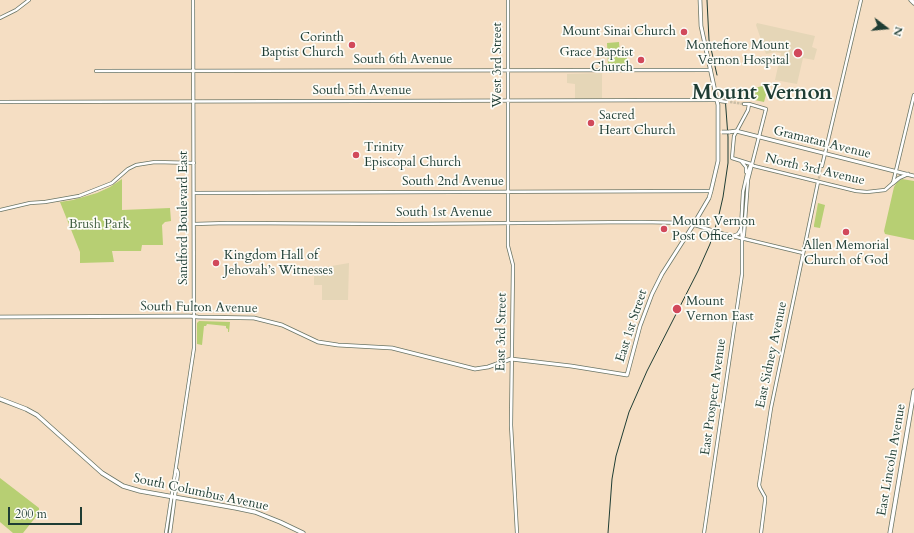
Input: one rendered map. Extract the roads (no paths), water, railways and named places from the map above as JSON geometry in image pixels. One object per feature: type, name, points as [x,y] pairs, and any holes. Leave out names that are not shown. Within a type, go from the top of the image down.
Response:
[{"type":"main road","name":"East 1st Street","points":[[627,375],[642,319],[652,294],[662,274],[696,225],[712,192],[722,132],[723,101],[711,70],[701,26],[700,0]]},
{"type":"main road","name":"Gramatan Avenue","points":[[722,132],[736,131],[914,176]]},
{"type":"main road","points":[[893,183],[899,178],[908,174]]},
{"type":"main road","name":"South Fulton Avenue","points":[[0,317],[248,318],[282,324],[318,342],[338,345],[392,348],[475,369],[484,368],[511,359],[571,366],[627,375]]},
{"type":"main road","name":"East Lincoln Avenue","points":[[890,533],[914,391]]},
{"type":"main road","name":"South Columbus Avenue","points":[[0,399],[37,415],[102,473],[115,482],[134,490],[250,511],[266,516],[303,533]]},
{"type":"street","points":[[0,18],[15,11],[29,0]]},
{"type":"street","name":"Sandford Boulevard East","points":[[166,533],[178,473],[177,469],[194,348],[193,0]]},
{"type":"street","name":"West 3rd Street","points":[[508,0],[508,131]]},
{"type":"street","points":[[822,166],[861,0]]},
{"type":"street","name":"South 6th Avenue","points":[[96,72],[711,70]]},
{"type":"street","points":[[893,183],[914,95]]},
{"type":"street","name":"South 5th Avenue","points":[[0,102],[508,100],[723,101]]},
{"type":"street","points":[[736,131],[748,110],[749,104],[744,104]]},
{"type":"street","name":"East Prospect Avenue","points":[[742,239],[744,234],[751,164],[766,109],[749,104]]},
{"type":"street","name":"East 3rd Street","points":[[508,131],[508,246],[513,265],[511,425],[517,533]]},
{"type":"street","name":"North 3rd Avenue","points":[[736,131],[732,158],[754,166],[856,191],[867,192],[885,190],[893,183]]},
{"type":"street","points":[[740,161],[746,167],[746,174]]},
{"type":"street","points":[[0,210],[30,202],[60,200],[79,196],[112,183],[128,169],[136,165],[154,162],[194,163]]},
{"type":"street","name":"East Prospect Avenue","points":[[704,533],[741,280],[743,192],[746,174],[751,164]]},
{"type":"street","name":"East Sidney Avenue","points":[[761,533],[765,497],[760,488],[760,481],[771,405],[818,182]]},
{"type":"street","name":"South 2nd Avenue","points":[[194,193],[712,192]]},
{"type":"street","name":"South 1st Avenue","points":[[194,224],[688,223],[733,237],[803,253]]},
{"type":"street","points":[[733,237],[738,234],[741,228]]},
{"type":"street","name":"Sandford Boulevard East","points":[[170,533],[173,497]]},
{"type":"tunnel","points":[[730,102],[744,104]]},
{"type":"tunnel","points":[[818,182],[822,166]]},
{"type":"railway","points":[[707,0],[709,40],[717,75]]},
{"type":"railway","points":[[608,533],[612,479],[616,456],[629,412],[647,371],[698,271],[710,244],[718,219],[728,163],[725,96]]},
{"type":"place","name":"Mount Sinai Church","points":[[684,32]]},
{"type":"place","name":"Corinth Baptist Church","points":[[352,45]]},
{"type":"place","name":"Montefiore Mount Vernon Hospital","points":[[798,53]]},
{"type":"place","name":"Grace Baptist Church","points":[[641,60]]},
{"type":"place","name":"Sacred Heart Church","points":[[591,123]]},
{"type":"place","name":"Trinity Episcopal Church","points":[[356,155]]},
{"type":"place","name":"Mount Vernon Post Office","points":[[664,229]]},
{"type":"place","name":"Allen Memorial Church of God","points":[[846,232]]},
{"type":"place","name":"Kingdom Hall of Jehovah’s Witnesses","points":[[216,263]]},
{"type":"place","name":"Mount Vernon East","points":[[677,309]]},
{"type":"district","name":"Mount Vernon","points":[[762,94]]},
{"type":"park label","name":"Brush Park","points":[[99,225]]}]
